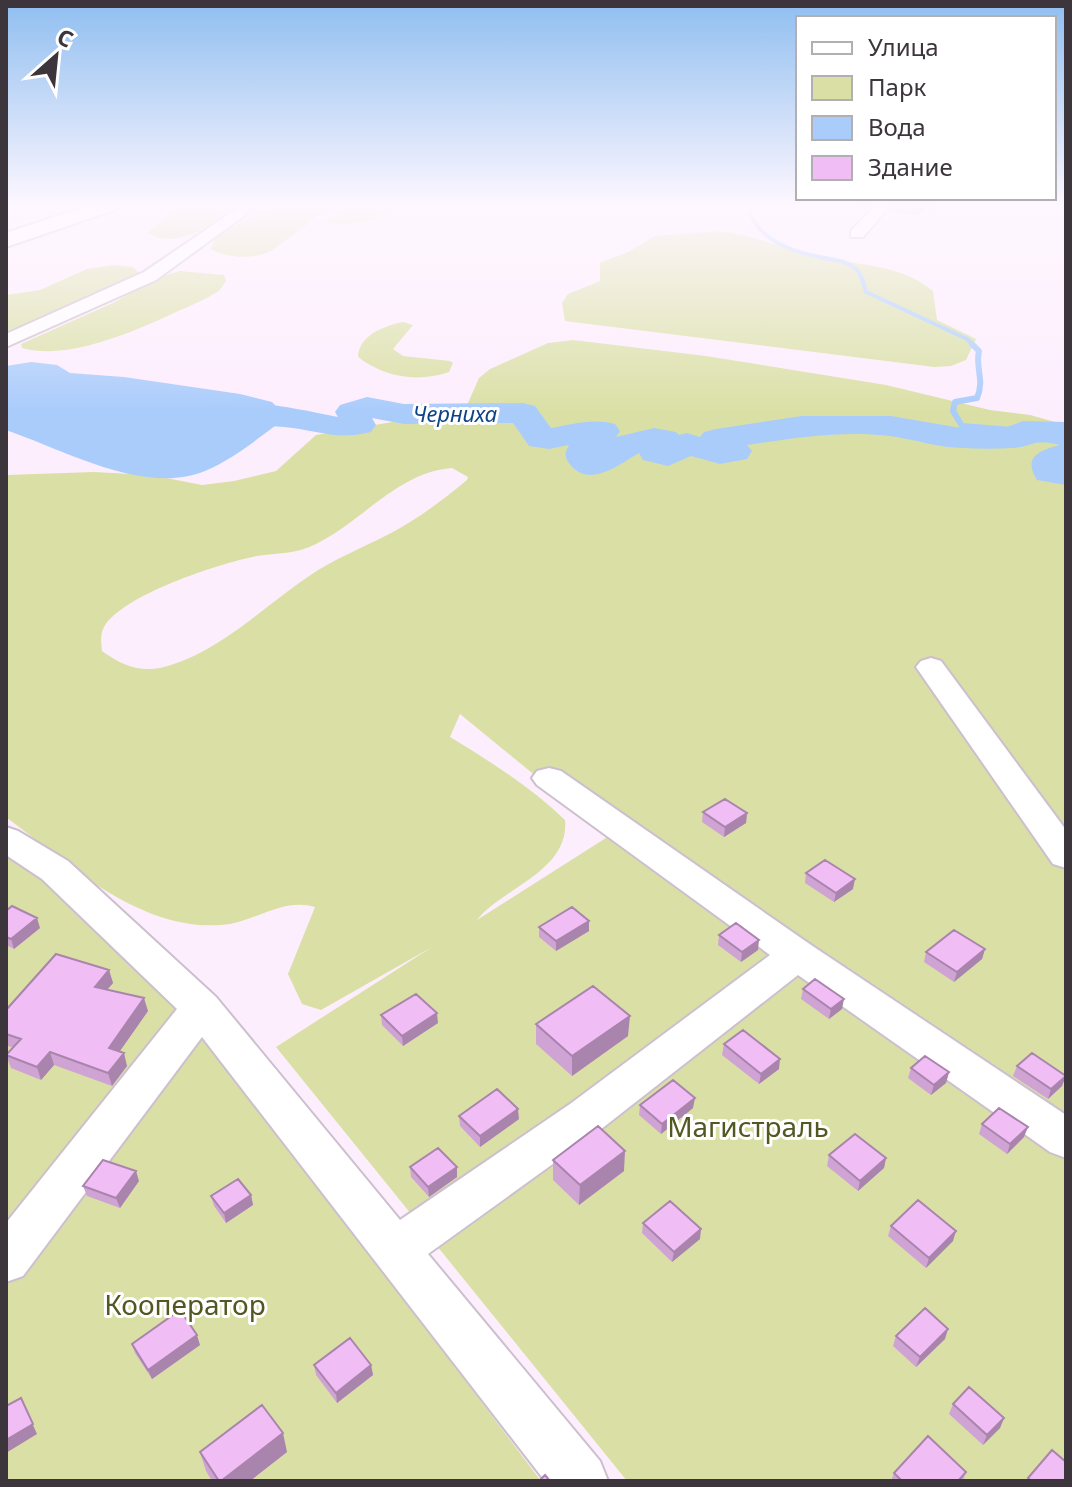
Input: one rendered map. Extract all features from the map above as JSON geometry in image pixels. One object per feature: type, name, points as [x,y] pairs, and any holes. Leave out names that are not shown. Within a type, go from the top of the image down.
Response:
[{"type":"street","points":[[6,341],[154,273]]},
{"type":"street","points":[[931,667],[1066,856]]},
{"type":"street","points":[[549,778],[797,955],[1066,1139]]},
{"type":"street","points":[[6,839],[55,870],[202,1008],[580,1481]]},
{"type":"street","points":[[394,1251],[585,1117],[797,955]]},
{"type":"street","points":[[6,1260],[154,1065],[202,1008]]},
{"type":"green space","points":[[77,273],[138,273],[6,333],[6,295],[40,290]]},
{"type":"green space","points":[[172,273],[206,273],[224,275],[226,281],[219,291],[205,299],[140,328],[91,345],[44,351],[22,348],[21,344],[115,302],[156,278]]},
{"type":"green space","points":[[600,273],[900,273],[933,291],[937,320],[976,339],[966,360],[951,366],[934,367],[565,321],[562,303],[568,294],[600,281]]},
{"type":"green space","points":[[403,322],[413,325],[393,349],[403,356],[450,361],[453,363],[449,372],[425,377],[401,376],[379,369],[358,357],[359,349],[368,337]]},
{"type":"green space","name":"Магистраль","points":[[573,340],[706,356],[886,385],[1066,425],[1066,1481],[627,1481],[276,1047],[432,947],[321,1010],[302,1004],[288,974],[315,907],[291,905],[221,925],[191,924],[161,917],[133,906],[79,873],[6,817],[6,475],[94,472],[151,475],[202,485],[276,471],[316,435],[451,412],[468,403],[479,378],[490,369],[548,343]],"holes":[[[452,468],[468,477],[467,480],[440,502],[401,527],[319,570],[204,651],[164,667],[147,669],[124,664],[102,651],[104,627],[130,603],[151,592],[220,566],[309,547],[415,478]],[[460,714],[609,836],[477,920],[546,866],[564,838],[565,820],[524,786],[450,737]]]},
{"type":"green space","name":"Кооператор","points":[[6,846],[23,856],[219,1053],[541,1481],[6,1481]]},
{"type":"water","points":[[31,362],[57,365],[70,373],[124,377],[240,394],[272,402],[287,417],[237,453],[205,471],[182,477],[157,478],[131,474],[6,430],[6,366]]},
{"type":"building","points":[[725,799],[747,813],[725,827],[703,812]]},
{"type":"building","points":[[825,860],[855,879],[836,893],[806,873]]},
{"type":"building","points":[[12,906],[37,918],[11,939],[6,937],[6,911]]},
{"type":"building","points":[[572,907],[589,921],[556,941],[539,927]]},
{"type":"building","points":[[736,923],[759,940],[742,952],[719,935]]},
{"type":"building","points":[[954,930],[985,949],[957,972],[926,952]]},
{"type":"building","points":[[56,954],[109,970],[95,987],[144,998],[109,1048],[124,1053],[108,1073],[50,1052],[37,1067],[6,1055],[21,1039],[6,1034],[6,1010]]},
{"type":"building","points":[[815,979],[844,999],[831,1009],[803,989]]},
{"type":"building","points":[[593,986],[630,1016],[572,1056],[536,1024]]},
{"type":"building","points":[[416,994],[437,1013],[402,1036],[381,1015]]},
{"type":"building","points":[[743,1030],[780,1059],[761,1074],[724,1044]]},
{"type":"building","points":[[1032,1053],[1066,1076],[1051,1089],[1017,1066]]},
{"type":"building","points":[[925,1056],[949,1072],[934,1085],[911,1068]]},
{"type":"building","points":[[673,1080],[695,1098],[662,1124],[640,1105]]},
{"type":"building","points":[[497,1089],[518,1109],[480,1136],[459,1116]]},
{"type":"building","points":[[999,1108],[1028,1127],[1010,1144],[982,1124]]},
{"type":"building","points":[[598,1126],[625,1151],[580,1185],[553,1160]]},
{"type":"building","points":[[855,1134],[886,1158],[860,1181],[829,1155]]},
{"type":"building","points":[[438,1148],[457,1167],[428,1187],[410,1167]]},
{"type":"building","points":[[103,1160],[136,1171],[116,1198],[83,1186]]},
{"type":"building","points":[[238,1179],[251,1195],[224,1213],[211,1196]]},
{"type":"building","points":[[918,1200],[956,1231],[929,1258],[891,1226]]},
{"type":"building","points":[[670,1201],[701,1229],[674,1252],[643,1223]]},
{"type":"building","points":[[925,1308],[948,1329],[920,1357],[896,1336]]},
{"type":"building","points":[[180,1310],[197,1335],[148,1370],[132,1344]]},
{"type":"building","points":[[350,1338],[371,1365],[336,1393],[314,1365]]},
{"type":"building","points":[[969,1387],[1004,1418],[987,1435],[953,1404]]},
{"type":"building","points":[[21,1398],[33,1424],[6,1440],[6,1406]]},
{"type":"building","points":[[262,1405],[283,1433],[219,1481],[200,1452]]},
{"type":"building","points":[[928,1436],[966,1472],[958,1481],[902,1481],[894,1473]]},
{"type":"building","points":[[1052,1450],[1066,1462],[1066,1481],[1031,1481],[1028,1478]]},
{"type":"waterway","points":[[860,273],[866,292],[967,339],[979,351],[977,398],[955,402],[953,411],[962,426],[1023,431]]},
{"type":"waterway","name":"Черниха","points":[[220,414],[287,417],[343,428],[359,425],[352,412],[367,407],[404,414],[523,413],[541,439],[587,430],[603,431],[583,450],[584,459],[597,464],[628,445],[645,439],[664,439],[656,452],[668,455],[687,444],[720,453],[734,451],[716,439],[802,426],[891,426],[917,433],[961,438],[1016,437],[1023,431],[1055,430],[1066,436]]},
{"type":"waterway","name":"Черниха","points":[[1066,454],[1049,459],[1050,472],[1066,474]]}]
